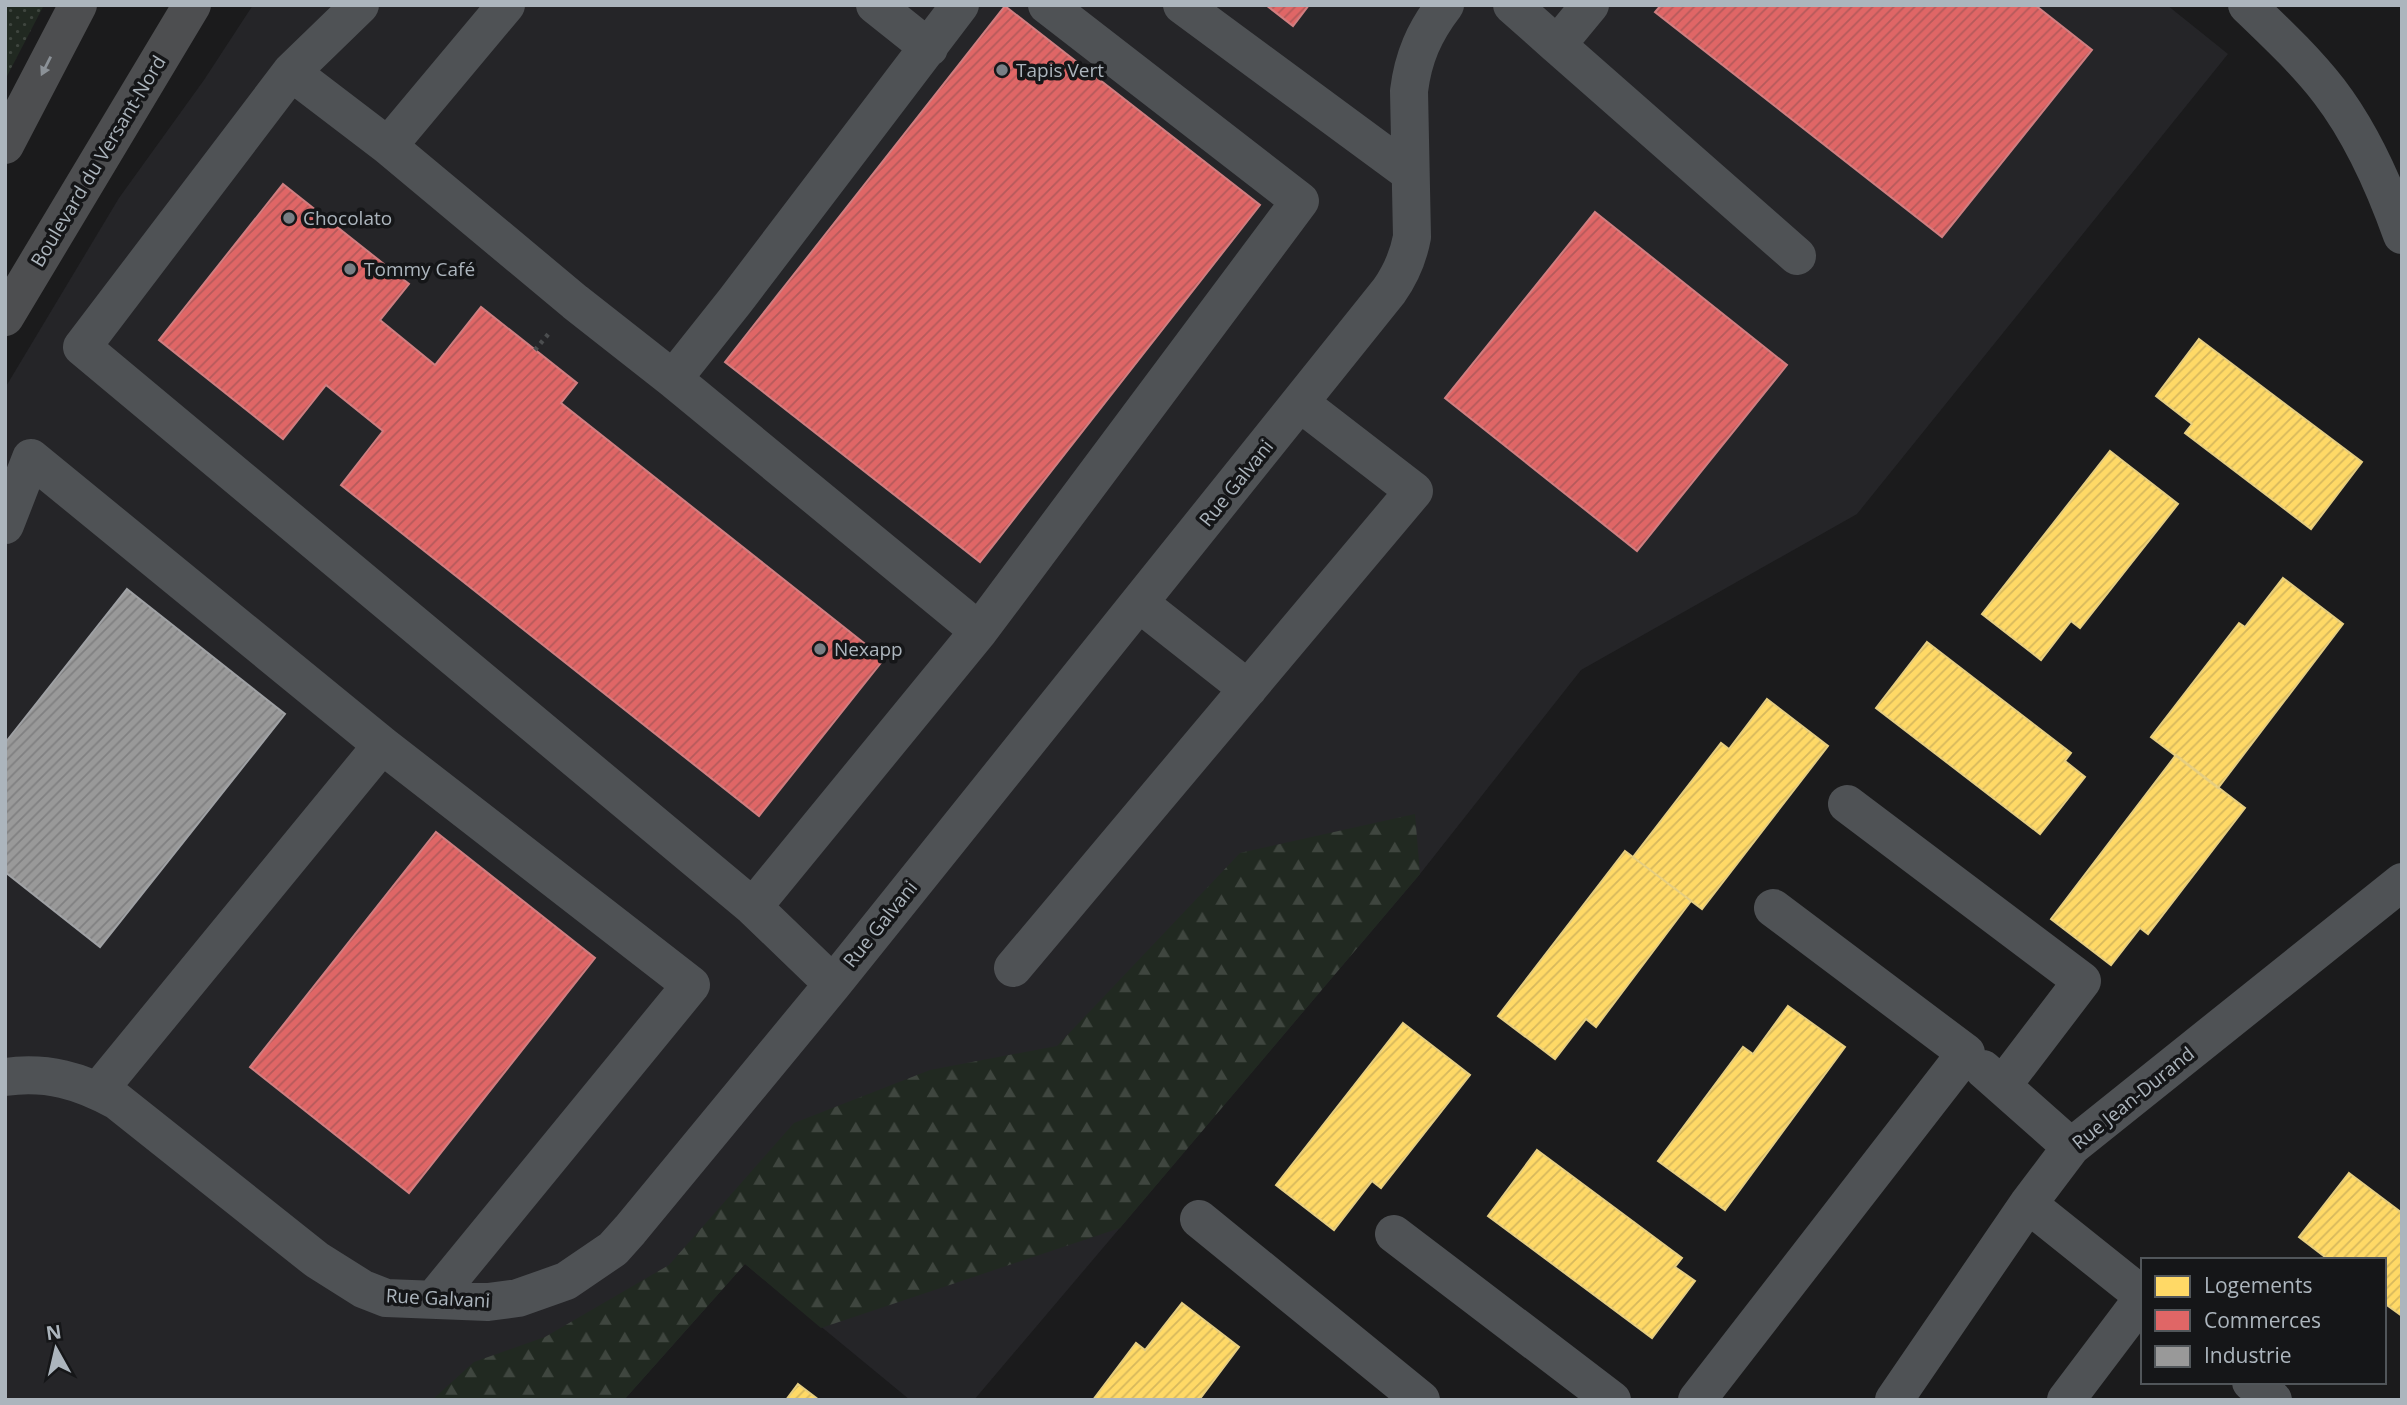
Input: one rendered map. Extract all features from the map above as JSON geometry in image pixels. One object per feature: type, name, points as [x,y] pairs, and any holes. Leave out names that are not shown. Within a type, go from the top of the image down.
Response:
[{"type":"main road","points":[[5,145],[78,5]]},
{"type":"main road","name":"Boulevard du Versant-Nord","points":[[5,317],[192,5]]},
{"type":"street","points":[[360,5],[291,72],[82,347],[752,907],[833,984]]},
{"type":"street","points":[[388,146],[506,5]]},
{"type":"street","points":[[875,5],[929,48]]},
{"type":"street","points":[[673,379],[960,5]]},
{"type":"street","points":[[752,907],[979,631],[1300,201],[1047,5]]},
{"type":"street","points":[[1182,5],[1410,173]]},
{"type":"street","name":"Rue Galvani","points":[[5,1077],[43,1074],[79,1082],[98,1091],[139,1117],[337,1274],[386,1298],[488,1302],[517,1298],[566,1281],[613,1249],[833,984],[1300,403],[1402,272],[1412,237],[1409,91],[1411,71],[1426,33],[1445,5]]},
{"type":"street","points":[[1512,5],[1797,256]]},
{"type":"street","points":[[1557,45],[1590,5]]},
{"type":"street","points":[[2247,5],[2281,37],[2329,91],[2369,153],[2402,235]]},
{"type":"street","points":[[291,72],[388,146],[979,631]]},
{"type":"street","points":[[1013,968],[1415,491],[1300,403]]},
{"type":"street","points":[[5,525],[31,458],[382,745],[691,985],[433,1300]]},
{"type":"street","points":[[1139,603],[1248,689]]},
{"type":"street","points":[[98,1091],[382,745]]},
{"type":"street","points":[[1847,803],[2082,981],[2002,1086]]},
{"type":"street","name":"Rue Jean-Durand","points":[[1894,1400],[2028,1204],[2071,1147],[2402,882]]},
{"type":"street","points":[[1773,908],[1966,1053],[2071,1147]]},
{"type":"street","points":[[1697,1400],[1966,1053]]},
{"type":"street","points":[[2028,1204],[2141,1295]]},
{"type":"street","points":[[1199,1219],[1421,1400]]},
{"type":"street","points":[[1394,1234],[1612,1400]]},
{"type":"street","points":[[2066,1400],[2141,1300]]},
{"type":"street","points":[[2253,1384],[2273,1400]]},
{"type":"shaded area","points":[[253,5],[2167,5],[2228,54],[1857,514],[1581,670],[1420,874],[974,1400],[910,1400],[745,1264],[624,1400],[5,1400],[5,388],[119,198],[204,80]]},
{"type":"green space","points":[[5,5],[44,5],[5,80]]},
{"type":"green space","points":[[1415,814],[1420,874],[1120,1228],[821,1328],[745,1264],[624,1400],[432,1400],[474,1362],[545,1337],[669,1265],[794,1123],[930,1070],[1057,1046],[1240,853]]},
{"type":"building: Logements","points":[[2199,339],[2362,462],[2311,529],[2185,433],[2192,424],[2156,396]]},
{"type":"building: Logements","points":[[2110,451],[2178,504],[2080,628],[2071,621],[2041,660],[1982,614]]},
{"type":"building: Logements","points":[[2283,578],[2343,624],[2218,788],[2151,737],[2239,623],[2245,627]]},
{"type":"building: Logements","points":[[1927,642],[2071,753],[2065,761],[2085,777],[2040,834],[1876,708]]},
{"type":"building: Logements","points":[[1767,699],[1828,746],[1702,909],[1633,857],[1721,743],[1729,749]]},
{"type":"building: Logements","points":[[2176,755],[2245,808],[2148,934],[2140,928],[2111,965],[2051,919]]},
{"type":"building: Logements","points":[[1625,851],[1691,901],[1596,1027],[1586,1019],[1555,1059],[1498,1016]]},
{"type":"building: Logements","points":[[1788,1006],[1845,1047],[1725,1210],[1658,1161],[1743,1047],[1753,1054]]},
{"type":"building: Logements","points":[[1403,1023],[1470,1075],[1381,1188],[1372,1181],[1334,1230],[1276,1185]]},
{"type":"building: Logements","points":[[1537,1150],[1682,1258],[1675,1267],[1695,1281],[1652,1338],[1488,1216]]},
{"type":"building: Logements","points":[[2349,1173],[2402,1213],[2402,1316],[2386,1304],[2386,1258],[2326,1258],[2299,1237]]},
{"type":"building: Logements","points":[[1182,1303],[1239,1347],[1199,1400],[1093,1400],[1136,1343],[1145,1350]]},
{"type":"building: Logements","points":[[798,1384],[819,1400],[786,1400]]},
{"type":"building: Commerces","points":[[1266,5],[1309,5],[1293,26]]},
{"type":"building: Commerces","points":[[1661,5],[2035,5],[2092,50],[1942,237],[1655,12]]},
{"type":"building: Commerces","points":[[1005,6],[1260,205],[980,562],[725,362]]},
{"type":"building: Commerces","points":[[283,184],[409,284],[380,320],[435,365],[481,307],[577,383],[561,403],[884,659],[759,816],[341,485],[383,431],[326,385],[283,439],[159,340]]},
{"type":"building: Commerces","points":[[1595,212],[1787,365],[1637,551],[1445,398]]},
{"type":"building: Commerces","points":[[436,832],[595,958],[409,1193],[250,1067]]},
{"type":"building: Industrie","points":[[127,589],[285,714],[100,947],[5,872],[5,743]]},
{"type":"place","name":"Tapis Vert","points":[[1002,70]]},
{"type":"place","name":"Chocolato","points":[[289,218]]},
{"type":"place","name":"Tommy Café","points":[[350,269]]},
{"type":"place","name":"Nexapp","points":[[820,649]]}]
